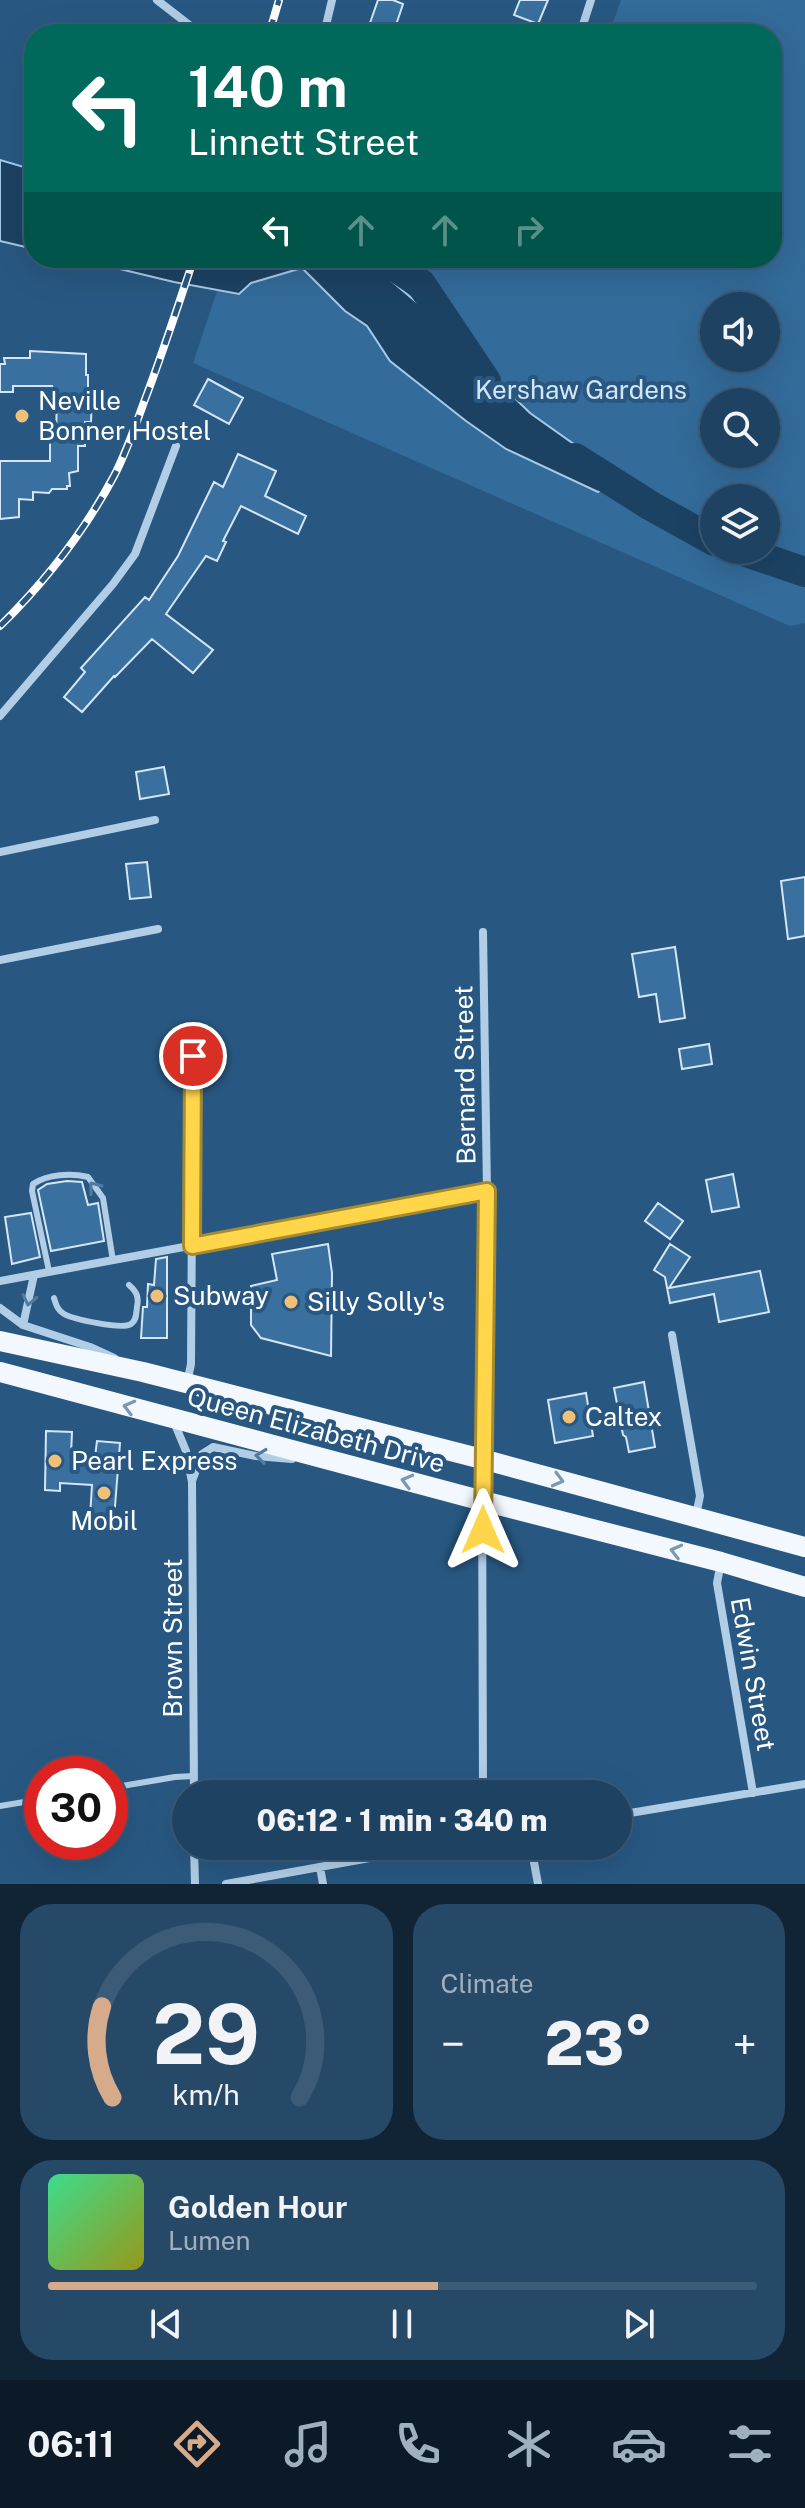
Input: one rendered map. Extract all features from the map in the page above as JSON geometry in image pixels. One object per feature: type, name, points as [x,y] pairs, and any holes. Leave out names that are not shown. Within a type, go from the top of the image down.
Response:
[{"type":"main road","name":"Queen Elizabeth Drive","points":[[0,1341],[143,1372],[482,1459],[805,1547]]},
{"type":"main road","name":"Queen Elizabeth Drive","points":[[0,1372],[721,1562],[805,1587]]},
{"type":"street","points":[[157,0],[188,24]]},
{"type":"street","points":[[326,24],[332,0]]},
{"type":"street","points":[[583,24],[591,0]]},
{"type":"street","points":[[0,716],[135,554],[176,446]]},
{"type":"street","points":[[0,852],[155,820]]},
{"type":"street","points":[[0,960],[158,929]]},
{"type":"street","name":"Bernard Street","points":[[483,932],[487,1191],[482,1459],[483,1780]]},
{"type":"street","points":[[186,1385],[191,1364],[193,1056]]},
{"type":"street","points":[[0,1281],[487,1191]]},
{"type":"street","points":[[23,1325],[34,1275]]},
{"type":"street","name":"Queen Elizabeth Drive","points":[[0,1308],[23,1325],[90,1347],[143,1372]]},
{"type":"street","points":[[672,1335],[700,1496],[695,1518]]},
{"type":"street","name":"Brown Street","points":[[172,1418],[184,1442],[192,1482],[194,1780]]},
{"type":"street","name":"Brown Street","points":[[192,1482],[202,1454],[213,1447],[256,1456],[339,1463]]},
{"type":"street","name":"Edwin Street","points":[[721,1562],[718,1590],[753,1793]]},
{"type":"street","points":[[632,1813],[805,1784]]},
{"type":"street","points":[[194,1860],[195,1884]]},
{"type":"street","points":[[226,1884],[359,1860]]},
{"type":"street","points":[[534,1860],[538,1884]]},
{"type":"street","points":[[320,1867],[323,1884]]},
{"type":"lane","points":[[49,1271],[34,1203],[33,1184],[68,1175],[88,1177],[103,1198],[113,1261]]},
{"type":"lane","points":[[54,1298],[58,1308],[67,1315],[122,1327],[131,1325],[135,1320],[138,1301],[136,1290],[129,1285]]},
{"type":"lane","points":[[128,1785],[194,1776]]},
{"type":"lane","points":[[0,1806],[24,1802]]},
{"type":"green space","name":"Kershaw Gardens","points":[[621,0],[805,0],[805,623],[790,626],[193,363],[225,268],[782,268],[782,24],[613,24]]},
{"type":"shaded area","points":[[0,160],[24,167],[24,247],[0,241]]},
{"type":"shaded area","points":[[116,268],[302,268],[251,283],[239,294]]},
{"type":"shaded area","points":[[302,268],[376,268],[415,301],[530,413],[616,474],[598,492],[506,449],[390,361],[367,326],[345,311]]},
{"type":"building","points":[[378,0],[403,4],[396,24],[370,23]]},
{"type":"building","points":[[520,0],[548,0],[538,24],[514,15]]},
{"type":"building","points":[[30,351],[86,354],[88,396],[92,396],[91,422],[85,422],[85,446],[78,446],[78,471],[69,473],[70,486],[67,489],[52,489],[49,493],[33,492],[33,500],[19,499],[19,517],[0,519],[0,461],[50,461],[50,438],[56,438],[57,392],[52,386],[13,386],[13,392],[0,392],[0,364],[5,364],[4,358],[30,358]]},
{"type":"building","points":[[208,379],[243,398],[229,424],[194,405]]},
{"type":"building","points":[[238,454],[276,471],[265,496],[306,516],[298,534],[241,506],[223,541],[226,542],[217,561],[206,556],[166,614],[213,650],[193,673],[152,639],[82,712],[64,697],[85,672],[81,668],[145,597],[149,600],[178,556],[214,482],[223,487]]},
{"type":"building","points":[[164,767],[169,794],[140,799],[136,772]]},
{"type":"building","points":[[147,862],[151,897],[130,899],[126,864]]},
{"type":"building","points":[[805,877],[805,936],[788,939],[781,881]]},
{"type":"building","points":[[675,947],[685,1018],[660,1022],[656,994],[639,997],[632,954]]},
{"type":"building","points":[[709,1044],[712,1064],[682,1069],[679,1049]]},
{"type":"building","points":[[733,1174],[739,1207],[712,1212],[706,1180]]},
{"type":"building","points":[[82,1182],[88,1205],[98,1203],[104,1241],[51,1251],[38,1190],[47,1184]]},
{"type":"building","points":[[658,1203],[683,1221],[670,1239],[645,1221]]},
{"type":"building","points":[[31,1213],[40,1257],[12,1264],[5,1217]]},
{"type":"building","name":"Silly Solly's","points":[[328,1244],[332,1273],[331,1356],[261,1338],[251,1325],[251,1286],[277,1280],[272,1254]]},
{"type":"building","points":[[670,1244],[690,1257],[669,1288],[760,1271],[769,1312],[719,1322],[714,1294],[670,1303],[665,1277],[654,1270]]},
{"type":"building","name":"Subway","points":[[167,1257],[167,1338],[141,1338],[143,1307],[147,1307],[148,1284],[154,1285],[156,1259]]},
{"type":"building","points":[[644,1382],[655,1447],[629,1452],[614,1388]]},
{"type":"building","points":[[586,1393],[593,1436],[555,1443],[548,1400]]},
{"type":"building","points":[[46,1431],[72,1432],[71,1455],[95,1457],[97,1441],[120,1443],[114,1519],[90,1517],[92,1485],[60,1483],[60,1491],[45,1490]]},
{"type":"waterway","points":[[397,268],[421,284],[486,381]]},
{"type":"waterway","points":[[575,458],[700,533]]},
{"type":"waterway","points":[[780,564],[805,572]]},
{"type":"railway","points":[[272,24],[279,0]]},
{"type":"railway","points":[[0,626],[63,556],[114,476],[151,384],[191,268]]},
{"type":"place","name":"Neville Bonner Hostel","points":[[22,416]]},
{"type":"place","name":"Subway","points":[[157,1296]]},
{"type":"place","name":"Silly Solly's","points":[[291,1302]]},
{"type":"place","name":"Caltex","points":[[569,1417]]},
{"type":"place","name":"Pearl Express","points":[[55,1461]]},
{"type":"place","name":"Mobil","points":[[104,1493]]},
{"type":"route","points":[[193,1056],[192,1246],[487,1191],[483,1530]]}]
